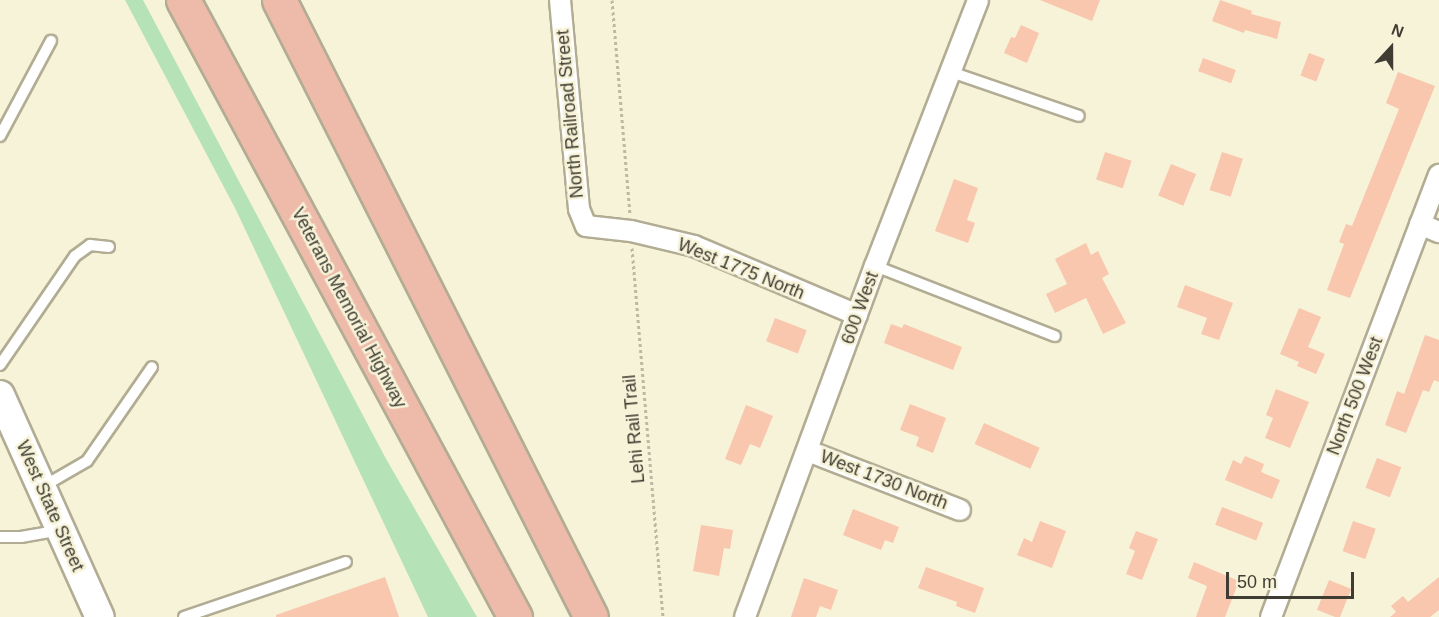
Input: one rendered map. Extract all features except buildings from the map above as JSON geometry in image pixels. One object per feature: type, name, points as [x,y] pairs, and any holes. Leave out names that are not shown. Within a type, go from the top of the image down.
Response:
[{"type":"highway","name":"Veterans Memorial Highway","points":[[183,0],[515,617]]},
{"type":"highway","points":[[279,0],[591,617]]},
{"type":"main road","name":"West State Street","points":[[0,395],[6,422],[41,487],[100,617]]},
{"type":"street","name":"North Railroad Street","points":[[560,0],[578,199],[586,226]]},
{"type":"street","name":"600 West","points":[[745,617],[875,266],[978,0]]},
{"type":"street","name":"North 500 West","points":[[1271,617],[1439,175]]},
{"type":"street","points":[[1420,224],[1439,232]]},
{"type":"street","name":"West 1775 North","points":[[586,226],[631,231],[694,246],[858,315]]},
{"type":"street","name":"West 1730 North","points":[[808,451],[960,510]]},
{"type":"lane","points":[[0,136],[51,41]]},
{"type":"lane","points":[[951,72],[1079,116]]},
{"type":"lane","points":[[0,365],[75,256],[90,245],[109,247]]},
{"type":"lane","points":[[875,266],[1055,336]]},
{"type":"lane","points":[[41,487],[87,461],[152,367]]},
{"type":"lane","points":[[0,537],[21,537],[61,530]]},
{"type":"lane","points":[[184,617],[346,562]]},
{"type":"path","points":[[612,0],[630,223]]},
{"type":"path","name":"Lehi Rail Trail","points":[[632,238],[663,617]]},
{"type":"green space","points":[[125,0],[143,0],[385,457],[477,617],[428,617],[235,208]]}]
